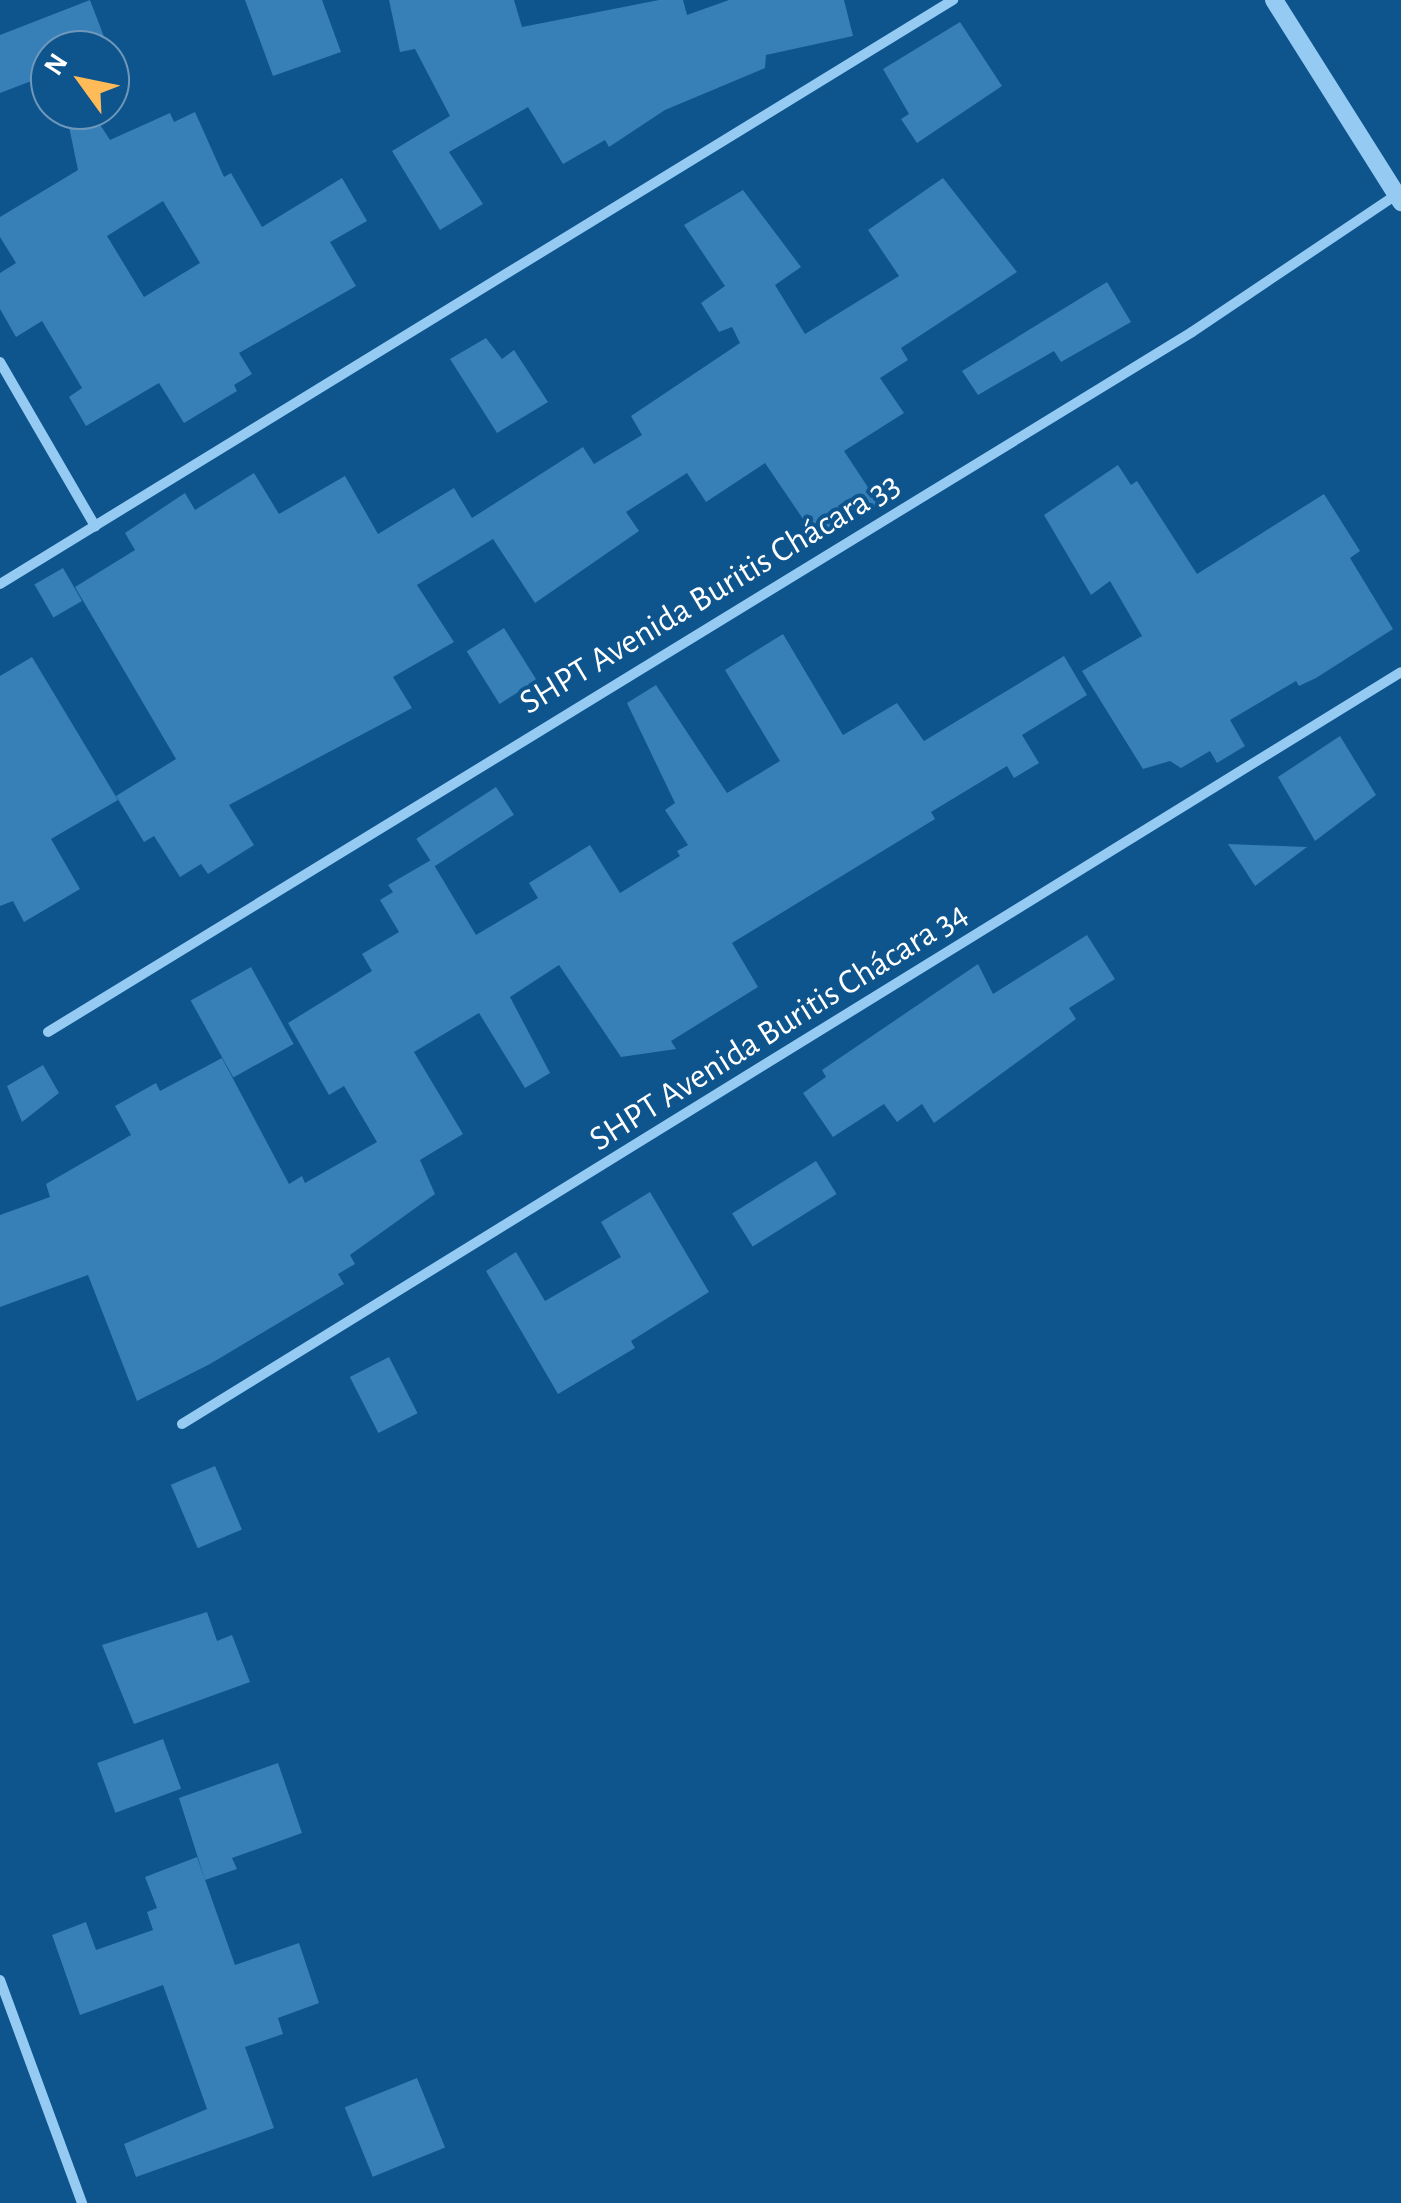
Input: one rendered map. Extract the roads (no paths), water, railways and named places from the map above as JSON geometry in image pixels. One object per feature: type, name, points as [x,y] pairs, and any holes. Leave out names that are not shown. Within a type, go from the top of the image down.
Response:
[{"type":"street","points":[[0,584],[953,0]]},
{"type":"street","points":[[1274,0],[1398,198]]},
{"type":"street","name":"SHPT Avenida Buritis Chácara 33","points":[[48,1032],[1192,332],[1398,198]]},
{"type":"street","points":[[0,362],[94,526]]},
{"type":"street","name":"SHPT Avenida Buritis Chácara 34","points":[[182,1424],[1401,672]]},
{"type":"street","points":[[0,1980],[82,2203]]}]
